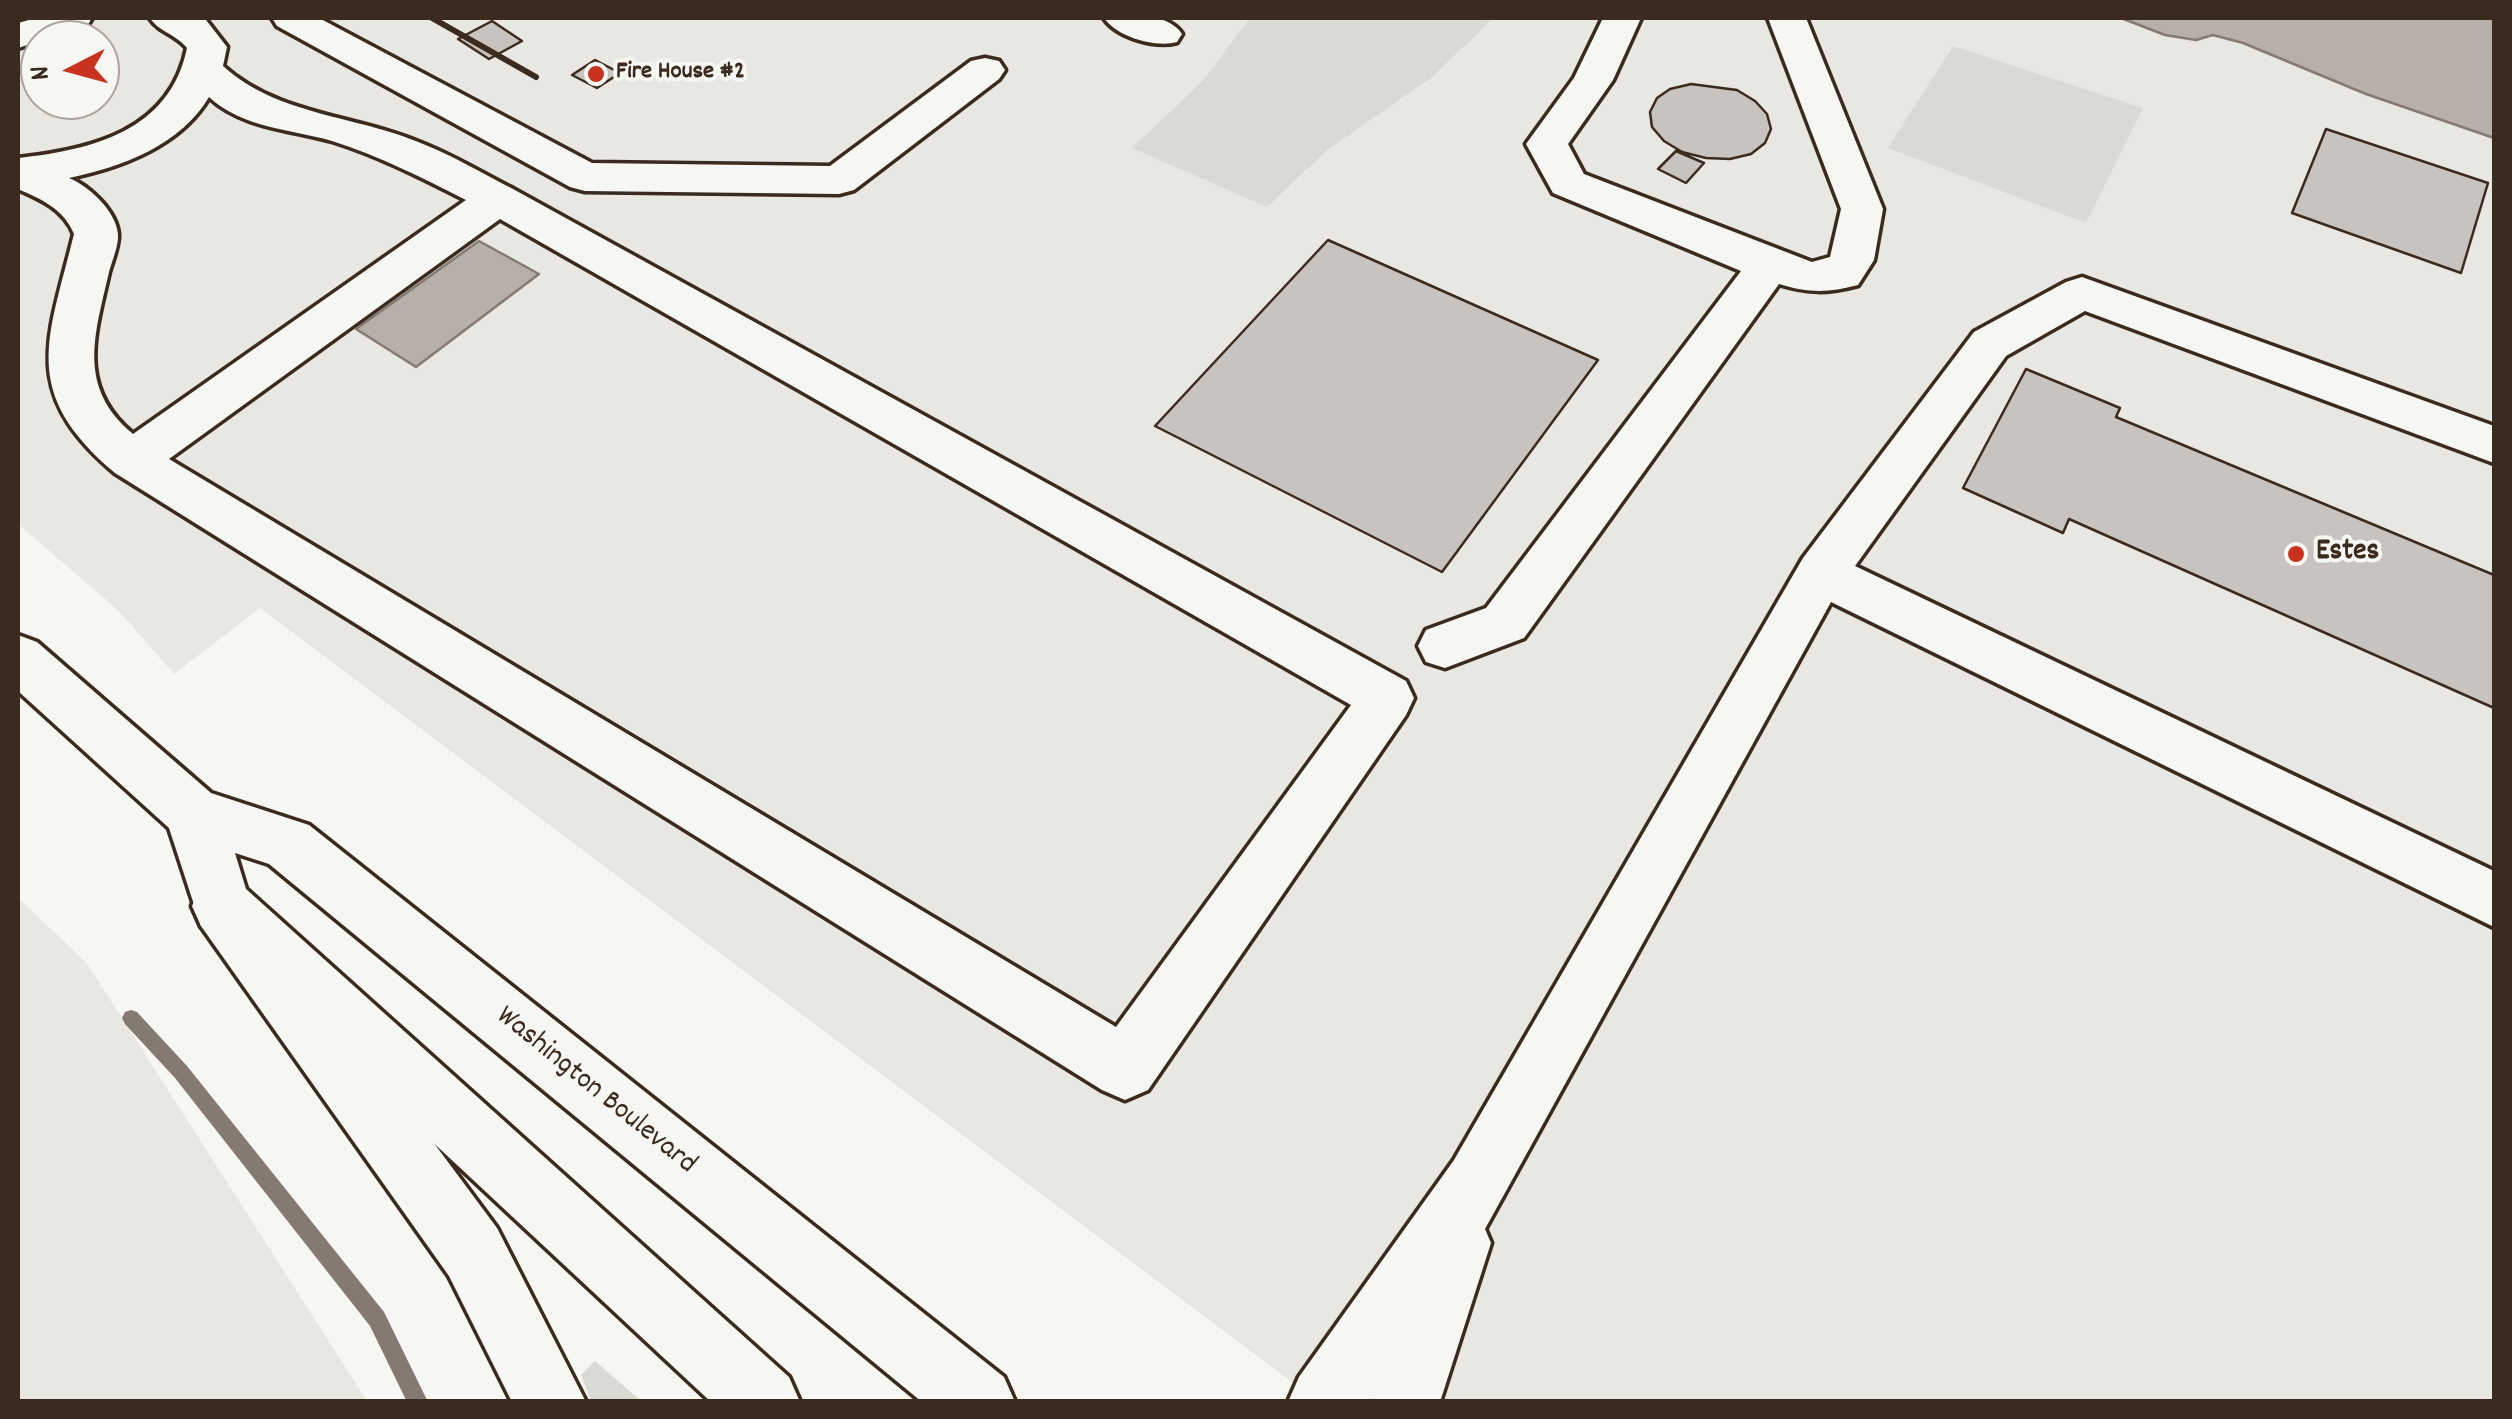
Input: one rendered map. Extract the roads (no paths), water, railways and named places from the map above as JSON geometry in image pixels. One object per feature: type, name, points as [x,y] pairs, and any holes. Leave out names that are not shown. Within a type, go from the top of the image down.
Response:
[{"type":"main road","points":[[18,36],[73,18]]},
{"type":"main road","points":[[19,172],[67,165],[117,149],[170,117],[190,99],[206,72],[207,47],[192,28],[169,18]]},
{"type":"main road","points":[[292,18],[584,177],[839,180],[985,70]]},
{"type":"main road","points":[[1123,18],[1163,34]]},
{"type":"main road","points":[[1622,18],[1594,80],[1547,144],[1568,182],[1769,266],[1812,278],[1842,274],[1852,260],[1862,208],[1787,18]]},
{"type":"main road","points":[[19,172],[61,191],[88,214],[96,234],[68,352],[78,396],[98,432],[132,460],[1125,1068],[1386,698],[498,199],[408,153],[340,130],[273,115],[233,97],[206,72]]},
{"type":"main road","points":[[132,460],[498,199]]},
{"type":"main road","points":[[1446,646],[1506,623],[1769,266]]},
{"type":"main road","points":[[1324,1402],[1476,1184],[1821,573],[1990,344],[2082,294],[2494,446]]},
{"type":"main road","points":[[1821,573],[2494,900]]},
{"type":"main road","name":"Washington Boulevard","points":[[18,658],[193,814],[288,844],[979,1402]]},
{"type":"main road","points":[[193,814],[222,906],[473,1252],[550,1402]]},
{"type":"main road","points":[[222,906],[764,1402]]},
{"type":"main road","points":[[1404,1402],[1476,1184]]},
{"type":"waterway","points":[[131,1018],[181,1072],[377,1319],[418,1402]]},
{"type":"railway","points":[[432,18],[536,77]]},
{"type":"place","name":"Fire House #2","points":[[596,74]]},
{"type":"place","name":"Estes","points":[[2296,554]]}]
